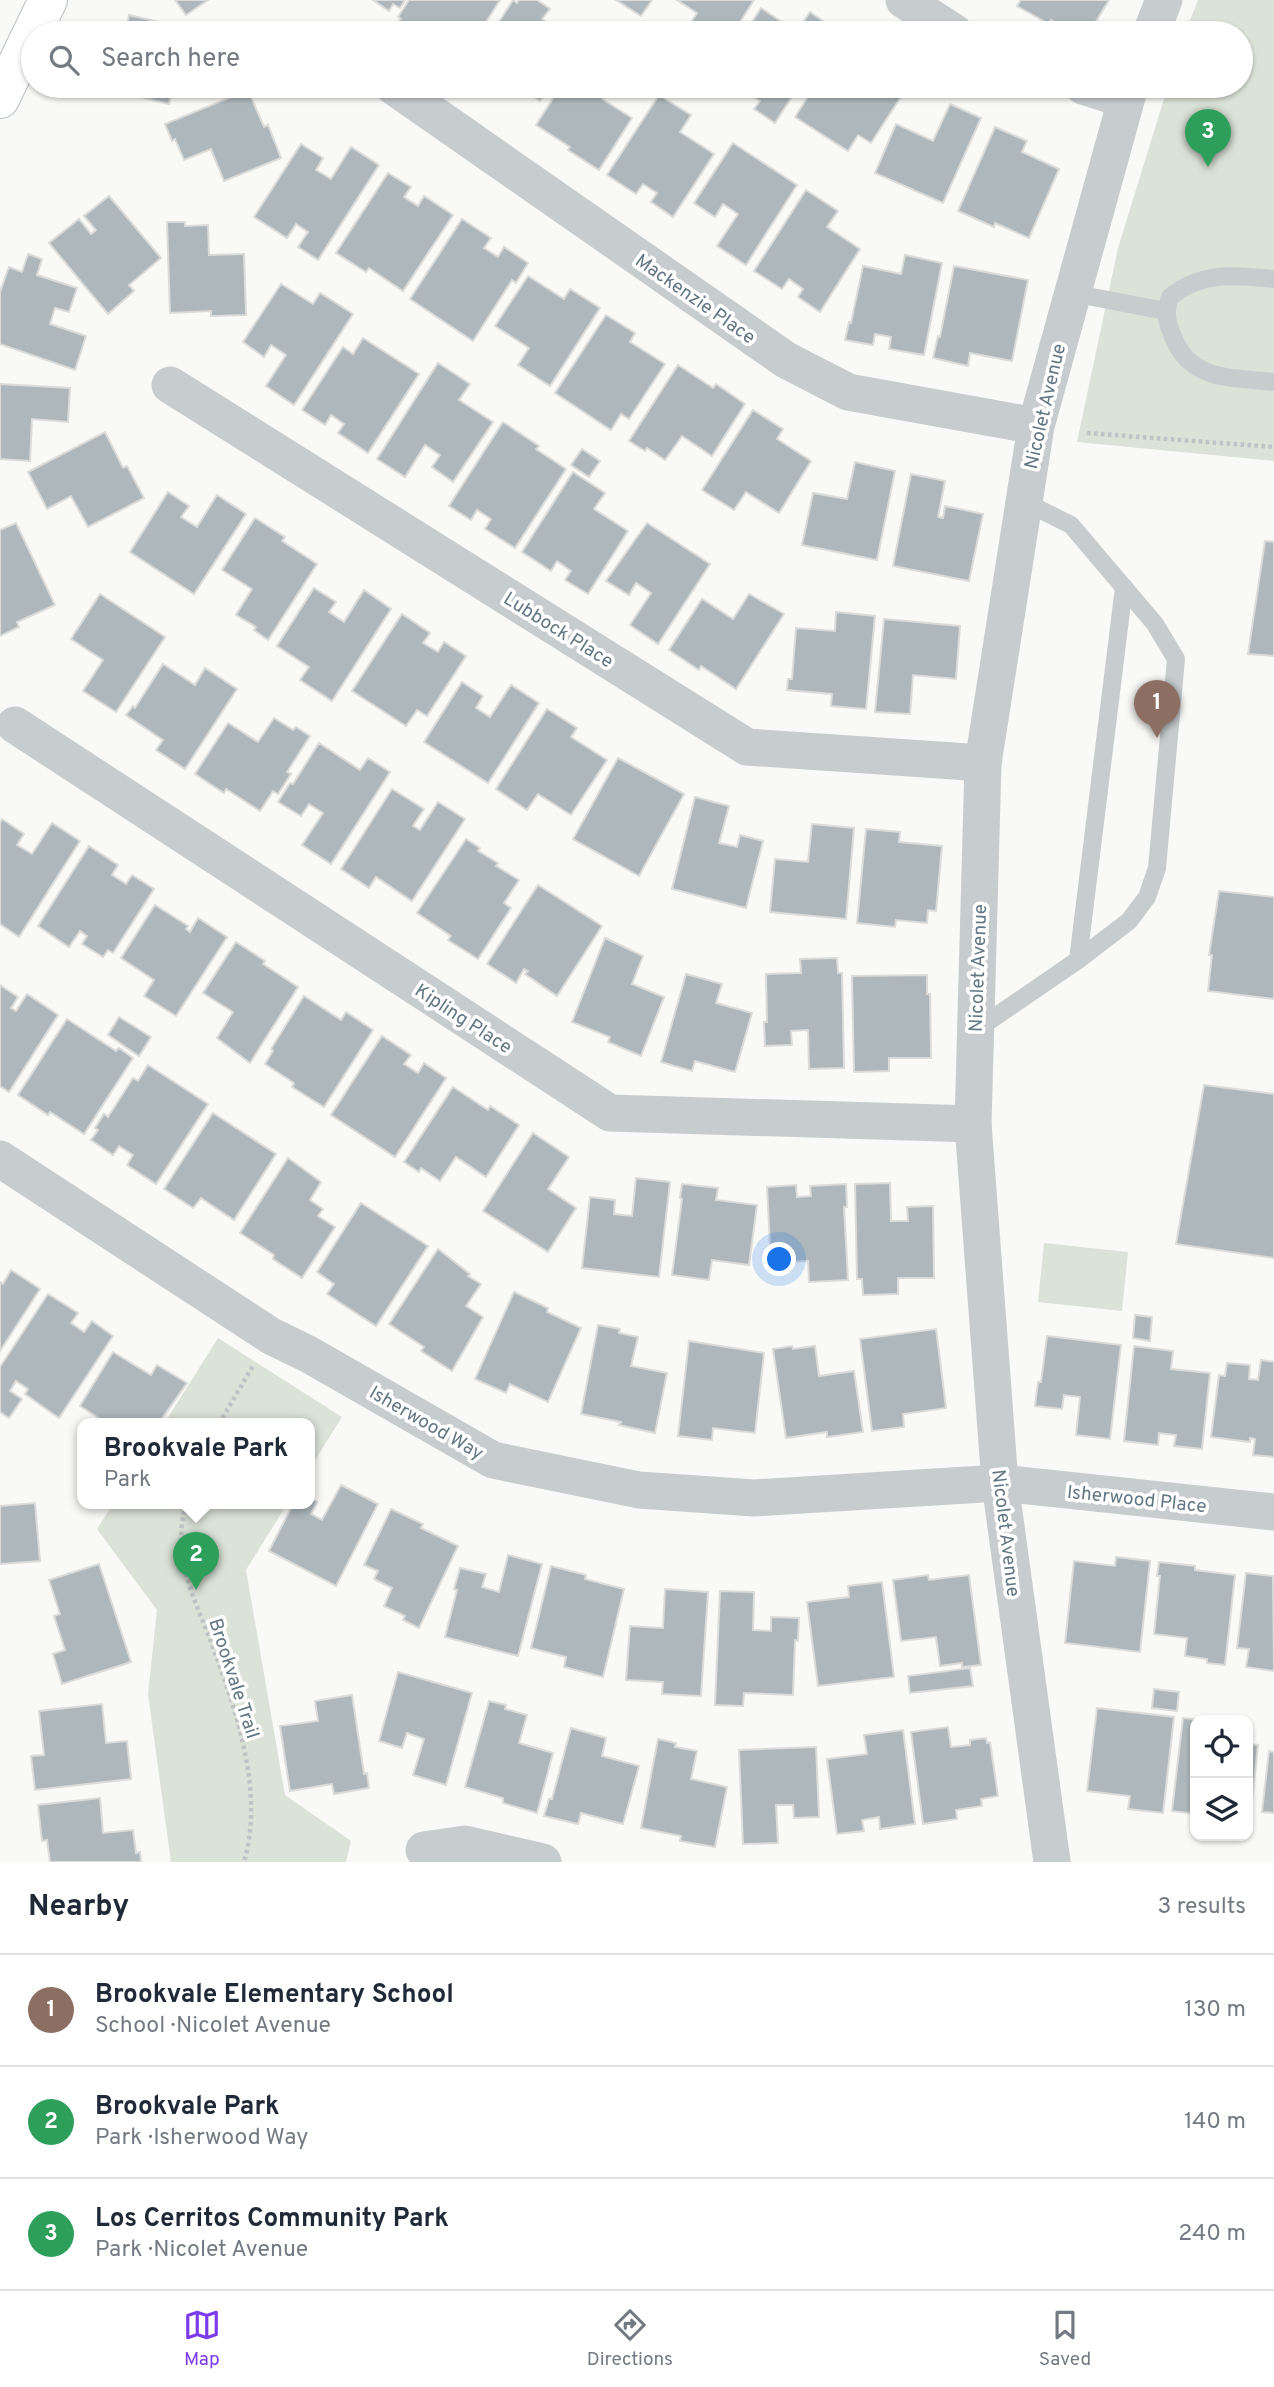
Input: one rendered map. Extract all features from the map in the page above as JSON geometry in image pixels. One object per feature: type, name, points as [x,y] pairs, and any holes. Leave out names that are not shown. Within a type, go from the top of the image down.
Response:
[{"type":"main road","points":[[38,21],[48,0]]},
{"type":"main road","points":[[0,99],[21,56]]},
{"type":"street","points":[[904,0],[936,21]]},
{"type":"street","points":[[1156,21],[1164,0]]},
{"type":"street","name":"Mackenzie Place","points":[[410,98],[786,360],[848,392],[1036,426]]},
{"type":"street","name":"Nicolet Avenue","points":[[1052,1862],[1000,1483],[973,1124],[983,763],[1036,426],[1125,98]]},
{"type":"street","name":"Lubbock Place","points":[[170,385],[747,747],[983,763]]},
{"type":"street","name":"Kipling Place","points":[[15,725],[610,1113],[973,1124]]},
{"type":"street","name":"Isherwood Way","points":[[0,1159],[271,1336],[343,1373],[493,1460],[626,1488],[754,1497],[1000,1483]]},
{"type":"street","name":"Isherwood Place","points":[[1000,1483],[1274,1512]]},
{"type":"street","points":[[424,1850],[465,1844],[543,1862]]},
{"type":"lane","points":[[1274,279],[1214,276],[1198,280],[1170,297],[1165,311],[1175,344],[1185,359],[1196,368],[1206,374],[1274,382]]},
{"type":"lane","points":[[1072,293],[1165,311]]},
{"type":"lane","points":[[976,1030],[1078,960],[1129,921],[1147,897],[1157,868],[1176,659],[1155,624],[1071,525],[1037,508],[1024,507]]},
{"type":"lane","points":[[1078,960],[1124,587]]},
{"type":"path","points":[[1087,433],[1274,447]]},
{"type":"path","points":[[223,1418],[271,1336]]},
{"type":"path","name":"Brookvale Trail","points":[[185,1509],[180,1535],[186,1581],[215,1652],[242,1744],[251,1818],[250,1842],[244,1862]]},
{"type":"shaded area","points":[[1198,0],[1274,0],[1274,461],[1077,442],[1118,248],[1164,98],[1253,98],[1253,21],[1190,21]]},
{"type":"shaded area","points":[[1044,1243],[1128,1252],[1122,1311],[1038,1302]]},
{"type":"shaded area","points":[[218,1338],[342,1417],[315,1460],[315,1418],[168,1418]]},
{"type":"shaded area","points":[[110,1509],[284,1509],[246,1570],[285,1795],[351,1841],[346,1862],[171,1862],[148,1694],[157,1610],[97,1529]]},
{"type":"building","points":[[175,0],[208,0],[186,15]]},
{"type":"building","points":[[373,0],[405,0],[400,8],[393,4],[389,11]]},
{"type":"building","points":[[409,0],[500,0],[487,21],[399,21],[401,19],[398,17]]},
{"type":"building","points":[[513,0],[517,3],[519,0],[537,0],[550,9],[542,19],[545,21],[500,21]]},
{"type":"building","points":[[616,0],[652,0],[641,16]]},
{"type":"building","points":[[677,0],[754,0],[741,21],[692,21],[697,13]]},
{"type":"building","points":[[1021,0],[1109,0],[1096,21],[1044,21],[1017,6]]},
{"type":"building","points":[[761,8],[780,21],[753,21]]},
{"type":"building","points":[[810,12],[823,21],[804,21]]},
{"type":"building","points":[[129,15],[155,21],[128,21]]},
{"type":"building","points":[[144,98],[170,98],[169,104]]},
{"type":"building","points":[[228,98],[251,98],[264,127],[268,125],[281,158],[224,181],[211,149],[184,160],[165,124]]},
{"type":"building","points":[[553,98],[603,98],[632,118],[599,170],[536,125]]},
{"type":"building","points":[[657,98],[664,98],[691,115],[680,132],[714,154],[673,217],[651,202],[657,193],[643,184],[636,194],[607,175]]},
{"type":"building","points":[[755,98],[791,98],[775,123],[754,109],[760,101]]},
{"type":"building","points":[[807,98],[900,98],[871,143],[858,135],[848,151],[795,117]]},
{"type":"building","points":[[950,104],[981,118],[943,203],[875,173],[896,124],[933,141]]},
{"type":"building","points":[[995,127],[1027,141],[1022,152],[1059,169],[1029,238],[995,223],[994,227],[958,211]]},
{"type":"building","points":[[733,143],[797,185],[746,265],[717,246],[738,214],[723,204],[715,217],[694,203]]},
{"type":"building","points":[[301,144],[323,158],[316,170],[331,179],[351,147],[379,165],[318,260],[298,247],[308,232],[296,224],[287,238],[254,217]]},
{"type":"building","points":[[388,173],[411,187],[404,197],[418,206],[424,196],[453,215],[403,291],[369,268],[366,272],[336,253]]},
{"type":"building","points":[[806,190],[838,211],[827,227],[860,249],[820,312],[798,297],[803,289],[789,279],[782,289],[754,271]]},
{"type":"building","points":[[109,196],[161,258],[129,285],[134,291],[108,314],[49,243],[79,219],[91,234],[96,230],[84,216]]},
{"type":"building","points":[[462,219],[491,238],[484,248],[498,257],[504,247],[528,263],[516,283],[512,280],[473,341],[410,299]]},
{"type":"building","points":[[167,222],[185,222],[185,226],[208,225],[209,255],[244,254],[246,315],[211,316],[211,311],[170,313]]},
{"type":"building","points":[[28,254],[42,259],[37,275],[77,288],[69,312],[55,308],[50,324],[86,336],[75,370],[0,344],[0,292],[9,267],[22,272]]},
{"type":"building","points":[[905,255],[942,263],[924,355],[889,349],[891,337],[875,334],[873,345],[845,340],[863,266],[901,274]]},
{"type":"building","points":[[954,266],[1028,280],[1012,361],[970,353],[968,366],[933,358],[938,336],[940,337]]},
{"type":"building","points":[[528,276],[564,299],[570,289],[600,308],[550,386],[518,365],[529,348],[495,326]]},
{"type":"building","points":[[281,284],[313,304],[320,293],[353,314],[294,405],[266,386],[286,355],[271,345],[264,357],[243,342]]},
{"type":"building","points":[[606,315],[635,333],[630,342],[665,364],[629,419],[621,414],[611,430],[555,393]]},
{"type":"building","points":[[363,338],[419,374],[368,453],[338,433],[344,424],[331,415],[325,425],[302,410],[343,347],[353,354]]},
{"type":"building","points":[[438,363],[470,384],[459,400],[493,422],[453,482],[432,467],[440,455],[425,445],[405,477],[377,459]]},
{"type":"building","points":[[678,365],[713,388],[716,384],[745,404],[712,456],[682,436],[665,460],[647,448],[645,451],[629,441]]},
{"type":"building","points":[[0,384],[70,388],[68,422],[32,419],[30,461],[0,459]]},
{"type":"building","points":[[753,410],[783,429],[777,439],[811,461],[779,513],[746,492],[734,510],[702,490]]},
{"type":"building","points":[[503,422],[539,446],[536,449],[566,469],[515,548],[485,529],[491,519],[477,510],[471,520],[449,506]]},
{"type":"building","points":[[105,432],[123,468],[127,466],[144,498],[88,527],[71,496],[47,509],[28,472]]},
{"type":"building","points":[[582,449],[600,461],[589,477],[571,465]]},
{"type":"building","points":[[855,462],[895,471],[877,560],[802,545],[813,493],[847,499]]},
{"type":"building","points":[[573,472],[605,493],[594,509],[628,531],[588,594],[565,580],[571,571],[557,561],[551,571],[522,552]]},
{"type":"building","points":[[911,474],[945,481],[938,517],[943,518],[945,506],[983,514],[969,581],[893,566]]},
{"type":"building","points":[[168,492],[189,506],[181,517],[197,527],[217,495],[246,514],[194,594],[130,552]]},
{"type":"building","points":[[255,518],[285,537],[282,541],[317,564],[268,640],[254,630],[256,627],[236,615],[252,589],[222,570]]},
{"type":"building","points":[[16,523],[55,605],[17,622],[19,627],[0,636],[0,530]]},
{"type":"building","points":[[647,523],[710,564],[658,644],[630,625],[651,593],[636,583],[629,595],[606,581]]},
{"type":"building","points":[[1265,541],[1274,542],[1274,656],[1248,654]]},
{"type":"building","points":[[314,588],[336,602],[329,612],[344,622],[364,590],[391,609],[332,701],[300,680],[309,667],[277,646]]},
{"type":"building","points":[[100,594],[165,637],[116,712],[83,691],[103,660],[71,639]]},
{"type":"building","points":[[749,594],[784,614],[736,689],[701,666],[699,670],[669,650],[702,599],[733,619]]},
{"type":"building","points":[[836,612],[875,616],[866,709],[831,706],[832,694],[787,690],[788,679],[792,679],[796,628],[835,631]]},
{"type":"building","points":[[402,614],[430,633],[423,643],[438,652],[444,642],[466,656],[427,716],[417,710],[406,726],[352,691]]},
{"type":"building","points":[[884,619],[960,626],[956,679],[913,675],[910,714],[875,712]]},
{"type":"building","points":[[163,664],[195,685],[205,668],[237,689],[185,769],[156,750],[163,740],[126,715],[133,706],[135,708]]},
{"type":"building","points":[[462,682],[483,696],[476,708],[490,717],[511,685],[539,703],[488,783],[424,742]]},
{"type":"building","points":[[547,709],[577,728],[571,737],[607,760],[571,815],[538,794],[527,810],[496,789]]},
{"type":"building","points":[[274,718],[293,730],[296,727],[310,736],[287,772],[291,774],[278,794],[273,791],[260,811],[226,789],[224,793],[195,774],[228,723],[258,742]]},
{"type":"building","points":[[319,743],[360,770],[368,758],[390,772],[331,864],[302,845],[323,813],[309,804],[301,816],[278,802]]},
{"type":"building","points":[[618,758],[684,794],[639,876],[573,839]]},
{"type":"building","points":[[392,789],[424,809],[413,826],[420,830],[438,802],[465,819],[412,901],[376,877],[369,888],[341,869]]},
{"type":"building","points":[[695,797],[729,806],[719,843],[737,847],[740,835],[763,841],[746,908],[672,889]]},
{"type":"building","points":[[2,819],[24,834],[17,845],[32,854],[52,823],[80,841],[19,937],[0,924]]},
{"type":"building","points":[[812,824],[854,828],[846,919],[770,912],[775,859],[808,862]]},
{"type":"building","points":[[866,829],[900,832],[899,842],[942,846],[936,911],[928,910],[927,923],[896,920],[895,927],[857,923]]},
{"type":"building","points":[[466,839],[480,848],[478,851],[498,863],[496,866],[519,880],[504,903],[511,908],[478,959],[448,940],[451,936],[417,913]]},
{"type":"building","points":[[89,846],[118,865],[112,875],[126,884],[132,875],[154,889],[113,953],[108,950],[103,957],[82,944],[87,936],[80,931],[69,947],[38,926]]},
{"type":"building","points":[[538,885],[602,926],[557,996],[525,974],[528,971],[524,969],[516,983],[487,964]]},
{"type":"building","points":[[1219,891],[1274,897],[1274,999],[1208,991],[1212,955],[1209,955]]},
{"type":"building","points":[[155,905],[188,926],[186,929],[190,932],[198,918],[227,937],[176,1016],[144,996],[154,980],[121,958]]},
{"type":"building","points":[[605,938],[643,956],[632,984],[664,997],[641,1056],[608,1042],[610,1037],[572,1022]]},
{"type":"building","points":[[236,942],[298,987],[250,1063],[217,1038],[233,1012],[203,993]]},
{"type":"building","points":[[837,958],[838,973],[842,973],[844,1068],[809,1069],[808,1030],[791,1031],[792,1045],[765,1046],[766,974],[801,973],[800,959]]},
{"type":"building","points":[[686,974],[722,984],[716,1003],[752,1013],[735,1072],[695,1061],[692,1071],[661,1062]]},
{"type":"building","points":[[927,975],[931,1058],[889,1058],[889,1071],[854,1072],[852,976]]},
{"type":"building","points":[[0,985],[18,997],[11,1008],[16,1011],[27,994],[58,1015],[9,1092],[0,1086]]},
{"type":"building","points":[[304,996],[341,1020],[346,1012],[373,1030],[324,1107],[292,1087],[294,1083],[265,1064],[273,1051],[271,1049]]},
{"type":"building","points":[[119,1017],[151,1037],[139,1056],[108,1035]]},
{"type":"building","points":[[67,1019],[116,1051],[119,1048],[133,1058],[84,1134],[18,1095]]},
{"type":"building","points":[[382,1036],[411,1055],[404,1064],[418,1073],[424,1063],[446,1078],[395,1157],[331,1115]]},
{"type":"building","points":[[148,1065],[208,1104],[156,1184],[127,1165],[133,1155],[119,1146],[113,1155],[91,1140],[104,1114],[108,1117],[133,1078],[138,1081]]},
{"type":"building","points":[[1204,1085],[1274,1094],[1274,1258],[1176,1244]]},
{"type":"building","points":[[453,1087],[488,1110],[490,1106],[519,1125],[486,1177],[456,1157],[440,1181],[421,1168],[419,1172],[404,1162]]},
{"type":"building","points":[[213,1113],[276,1154],[234,1220],[201,1198],[193,1208],[164,1189]]},
{"type":"building","points":[[533,1133],[569,1157],[548,1189],[576,1208],[548,1252],[483,1211]]},
{"type":"building","points":[[288,1158],[321,1182],[310,1200],[323,1209],[318,1216],[335,1227],[302,1278],[273,1259],[274,1255],[240,1233]]},
{"type":"building","points":[[636,1178],[670,1182],[659,1277],[582,1268],[590,1197],[615,1200],[614,1214],[632,1216]]},
{"type":"building","points":[[890,1183],[891,1221],[908,1221],[907,1207],[933,1206],[934,1278],[898,1278],[898,1294],[863,1295],[862,1279],[857,1279],[855,1184]]},
{"type":"building","points":[[682,1184],[718,1188],[716,1200],[757,1205],[749,1265],[712,1260],[709,1280],[672,1275]]},
{"type":"building","points":[[846,1184],[847,1207],[844,1207],[848,1280],[809,1282],[808,1261],[771,1263],[767,1187],[796,1185],[797,1197],[811,1196],[810,1186]]},
{"type":"building","points":[[361,1203],[428,1246],[376,1326],[327,1294],[334,1284],[317,1272]]},
{"type":"building","points":[[438,1249],[481,1284],[466,1306],[483,1317],[452,1371],[421,1351],[424,1347],[389,1324]]},
{"type":"building","points":[[11,1270],[40,1289],[0,1351],[0,1282],[3,1284]]},
{"type":"building","points":[[514,1292],[581,1328],[548,1402],[510,1384],[506,1393],[475,1379]]},
{"type":"building","points":[[48,1294],[78,1313],[71,1323],[84,1332],[92,1321],[113,1336],[59,1418],[25,1394],[28,1389],[16,1381],[10,1391],[22,1399],[9,1418],[0,1412],[0,1367]]},
{"type":"building","points":[[1135,1315],[1152,1317],[1150,1341],[1133,1338]]},
{"type":"building","points":[[598,1325],[620,1329],[619,1333],[638,1337],[631,1366],[667,1373],[655,1433],[619,1425],[621,1422],[581,1414]]},
{"type":"building","points":[[936,1329],[946,1408],[903,1414],[904,1427],[872,1431],[860,1339]]},
{"type":"building","points":[[1047,1336],[1121,1345],[1110,1439],[1076,1435],[1080,1397],[1064,1395],[1062,1409],[1035,1406]]},
{"type":"building","points":[[689,1341],[764,1353],[755,1433],[713,1428],[712,1440],[678,1436]]},
{"type":"building","points":[[792,1346],[793,1349],[815,1346],[819,1376],[854,1371],[863,1432],[827,1437],[827,1432],[786,1438],[773,1349]]},
{"type":"building","points":[[1134,1346],[1173,1351],[1171,1369],[1210,1373],[1202,1449],[1174,1446],[1176,1435],[1159,1433],[1158,1445],[1124,1441]]},
{"type":"building","points":[[113,1352],[151,1375],[157,1365],[187,1383],[162,1418],[99,1418],[80,1406]]},
{"type":"building","points":[[1261,1360],[1274,1362],[1274,1457],[1253,1455],[1255,1439],[1250,1438],[1250,1442],[1211,1437],[1219,1375],[1225,1376],[1227,1363],[1250,1365],[1249,1379],[1258,1380]]},
{"type":"building","points":[[341,1485],[378,1504],[336,1586],[269,1551],[290,1509],[314,1509],[311,1514],[322,1520]]},
{"type":"building","points":[[35,1503],[40,1561],[0,1564],[0,1506]]},
{"type":"building","points":[[391,1509],[423,1524],[421,1528],[458,1546],[419,1628],[403,1620],[405,1616],[384,1606],[392,1588],[374,1579],[378,1571],[364,1565]]},
{"type":"building","points":[[508,1555],[542,1564],[518,1656],[445,1637],[460,1568],[486,1574],[482,1587],[499,1592]]},
{"type":"building","points":[[1116,1557],[1150,1561],[1140,1652],[1065,1643],[1074,1561],[1115,1566]]},
{"type":"building","points":[[1159,1562],[1195,1566],[1195,1570],[1235,1575],[1225,1665],[1185,1656],[1187,1638],[1154,1634]]},
{"type":"building","points":[[99,1564],[131,1662],[62,1684],[53,1654],[65,1650],[54,1616],[60,1614],[49,1580]]},
{"type":"building","points":[[551,1566],[586,1575],[585,1579],[624,1589],[603,1677],[564,1667],[566,1657],[531,1648]]},
{"type":"building","points":[[1246,1573],[1273,1576],[1274,1671],[1246,1667],[1249,1649],[1237,1648]]},
{"type":"building","points":[[928,1575],[929,1580],[969,1575],[981,1665],[962,1667],[962,1663],[940,1666],[936,1637],[901,1641],[893,1580]]},
{"type":"building","points":[[882,1582],[894,1677],[818,1686],[807,1602],[849,1597],[848,1586]]},
{"type":"building","points":[[665,1589],[708,1592],[701,1696],[662,1694],[663,1682],[626,1680],[630,1626],[663,1628]]},
{"type":"building","points":[[720,1591],[754,1592],[753,1630],[771,1631],[771,1617],[799,1618],[798,1641],[795,1640],[793,1695],[744,1693],[743,1706],[715,1705]]},
{"type":"building","points":[[970,1668],[973,1686],[910,1693],[908,1676]]},
{"type":"building","points":[[398,1672],[472,1693],[446,1785],[413,1775],[424,1739],[407,1733],[402,1748],[379,1741]]},
{"type":"building","points":[[1154,1689],[1179,1692],[1177,1711],[1152,1708]]},
{"type":"building","points":[[352,1695],[364,1774],[367,1773],[369,1788],[334,1794],[332,1784],[290,1791],[280,1726],[318,1721],[315,1701]]},
{"type":"building","points":[[489,1701],[506,1705],[505,1709],[527,1715],[519,1743],[553,1753],[537,1813],[503,1803],[503,1798],[465,1787]]},
{"type":"building","points":[[102,1704],[106,1743],[127,1741],[131,1779],[35,1790],[31,1756],[44,1755],[39,1711]]},
{"type":"building","points":[[1097,1708],[1174,1717],[1163,1813],[1128,1809],[1130,1796],[1087,1791]]},
{"type":"building","points":[[1183,1718],[1190,1719],[1190,1813],[1172,1811]]},
{"type":"building","points":[[948,1727],[951,1747],[970,1745],[970,1740],[986,1738],[987,1743],[990,1742],[998,1796],[981,1799],[982,1806],[956,1810],[957,1819],[923,1824],[911,1732]]},
{"type":"building","points":[[571,1728],[606,1738],[602,1756],[639,1766],[623,1824],[581,1813],[578,1824],[544,1816],[549,1799],[552,1799]]},
{"type":"building","points":[[903,1730],[915,1824],[880,1829],[879,1817],[862,1820],[864,1831],[837,1834],[827,1759],[867,1754],[864,1735]]},
{"type":"building","points":[[658,1739],[676,1743],[675,1747],[697,1751],[691,1779],[727,1787],[715,1847],[680,1841],[681,1836],[641,1828]]},
{"type":"building","points":[[1253,1744],[1258,1745],[1253,1792]]},
{"type":"building","points":[[816,1747],[819,1817],[794,1818],[793,1805],[776,1805],[778,1843],[743,1844],[739,1750]]},
{"type":"building","points":[[1269,1751],[1274,1752],[1274,1813],[1262,1812]]},
{"type":"building","points":[[100,1798],[103,1833],[133,1830],[136,1853],[140,1852],[141,1862],[50,1862],[47,1840],[42,1841],[38,1805]]},
{"type":"place","name":"Los Cerritos Community Park","points":[[1208,167]]},
{"type":"place","name":"Brookvale Elementary School","points":[[1157,738]]},
{"type":"place","name":"Brookvale Park","points":[[196,1590]]}]
